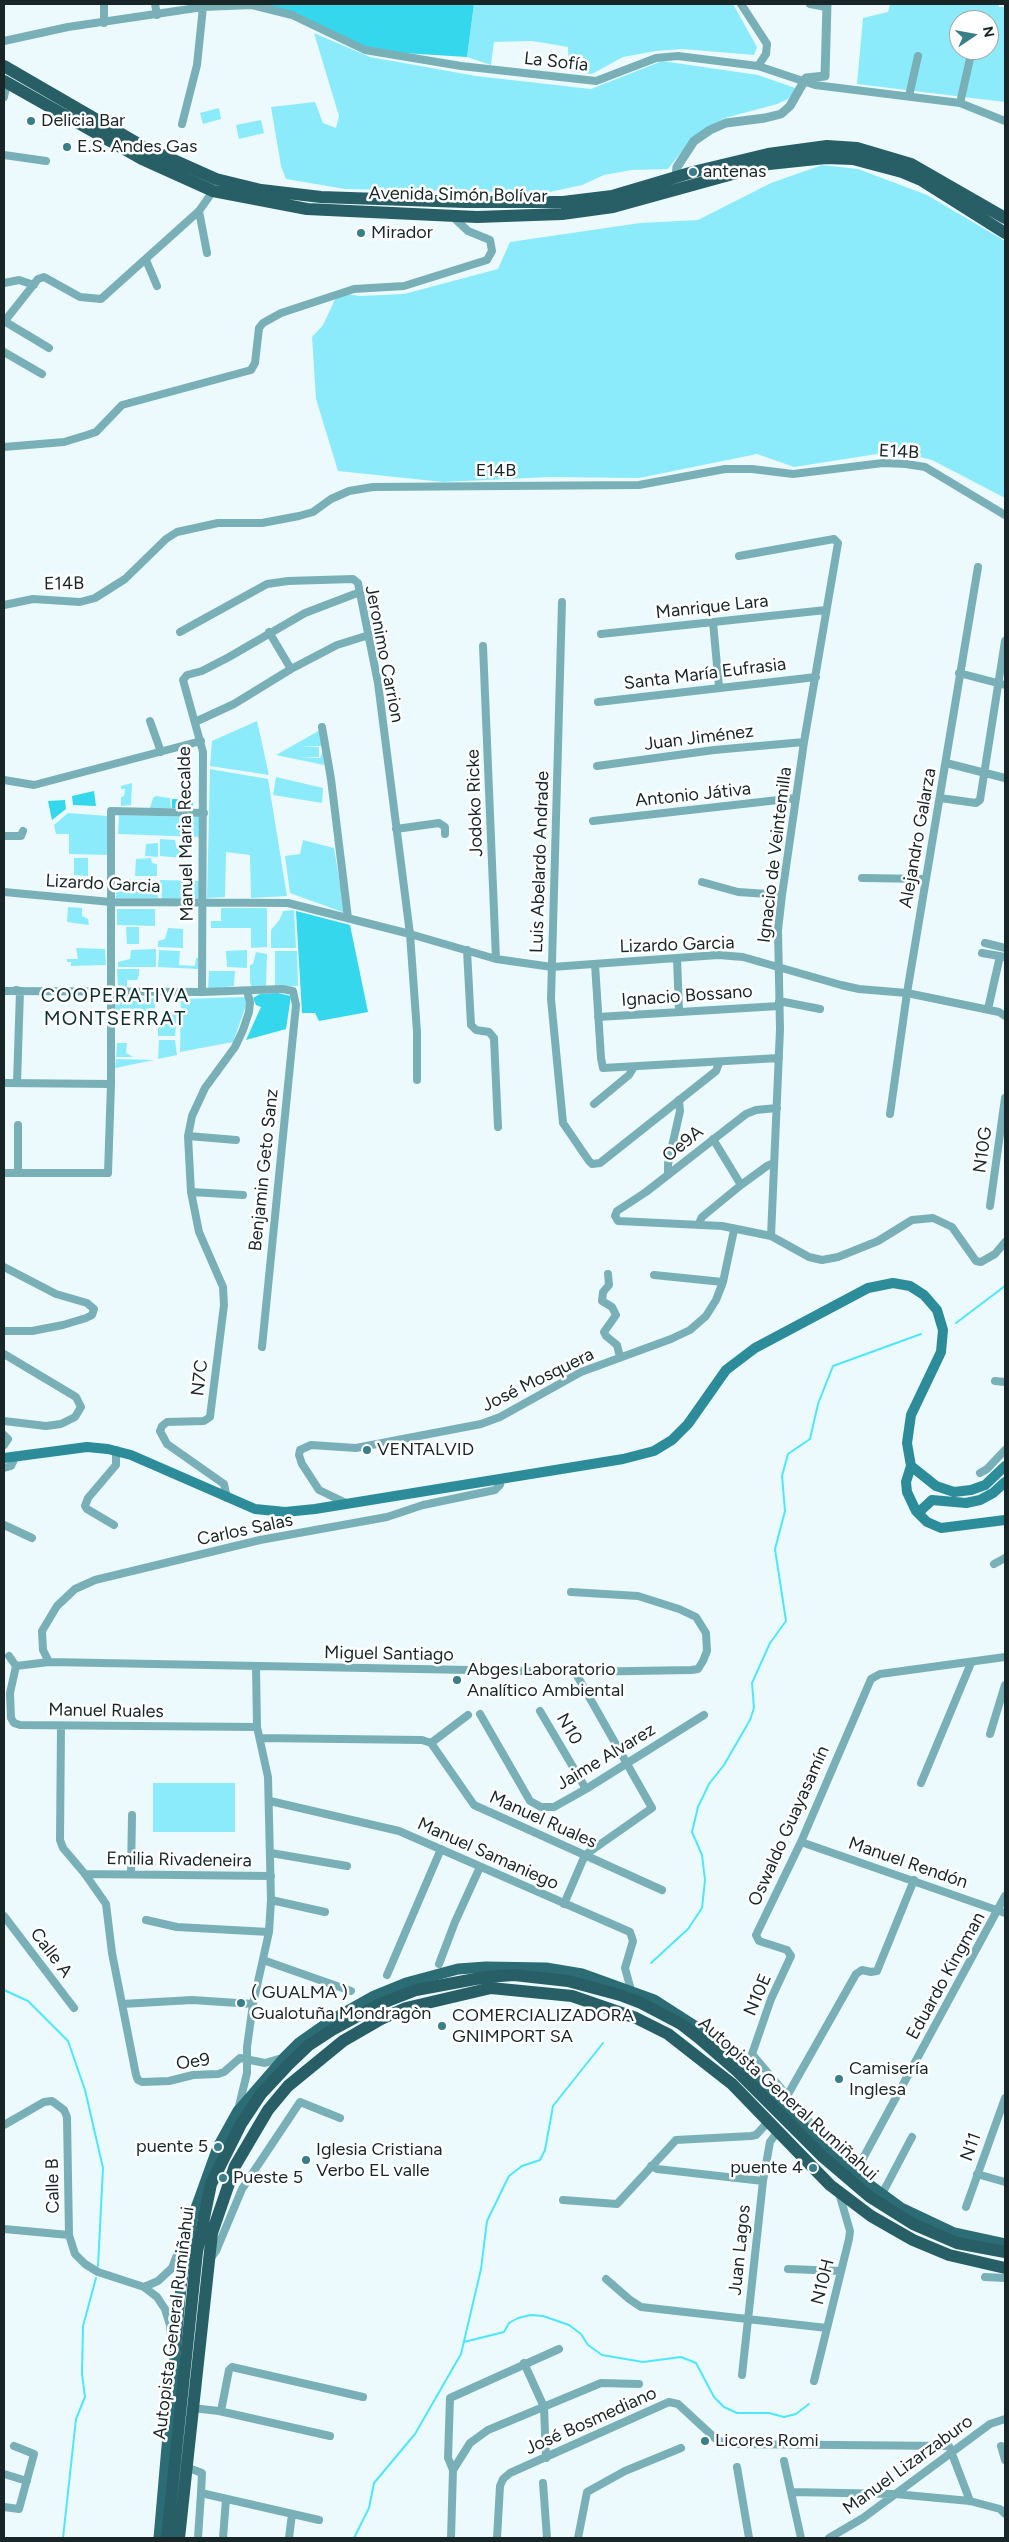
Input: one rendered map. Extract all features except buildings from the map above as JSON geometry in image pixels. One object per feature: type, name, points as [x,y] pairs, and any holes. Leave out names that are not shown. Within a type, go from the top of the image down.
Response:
[{"type":"highway","name":"Avenida Simón Bolívar","points":[[4,66],[142,146],[216,179],[261,190],[321,197],[466,202],[563,202],[612,196],[797,148],[827,146],[857,148],[911,164],[934,175],[1005,218]]},
{"type":"highway","name":"Avenida Simón Bolívar","points":[[5,82],[142,159],[213,191],[307,209],[452,216],[562,214],[613,207],[769,164],[826,158],[853,159],[902,172],[921,180],[1005,233]]},
{"type":"highway","name":"Autopista General Rumiñahui","points":[[167,2538],[197,2252],[211,2184],[241,2124],[261,2094],[309,2045],[380,2004],[416,1990],[486,1977],[514,1976],[568,1981],[620,1994],[641,2003],[681,2024],[699,2038],[737,2071],[822,2157],[870,2197],[913,2224],[957,2243],[1005,2252]]},
{"type":"highway","name":"Autopista General Rumiñahui","points":[[179,2538],[212,2233],[235,2166],[268,2110],[288,2086],[343,2041],[381,2019],[406,2008],[465,1992],[491,1988],[544,1992],[597,2003],[636,2018],[668,2034],[694,2052],[732,2084],[813,2168],[838,2191],[871,2216],[913,2240],[949,2256],[1005,2268]]},
{"type":"main road","points":[[4,1458],[87,1447],[116,1450],[255,1508],[284,1512],[315,1509],[501,1480],[623,1459],[654,1450],[681,1432],[726,1370],[744,1356],[868,1288],[885,1283],[910,1286],[924,1294],[937,1310],[943,1330],[941,1352],[910,1415],[907,1443],[911,1466],[906,1482],[907,1492],[918,1514],[927,1522],[941,1528],[1005,1520]]},
{"type":"main road","points":[[911,1466],[936,1486],[954,1492],[971,1490],[985,1485],[1005,1466]]},
{"type":"main road","points":[[918,1514],[932,1500],[966,1503],[980,1500],[993,1493],[1005,1482]]},
{"type":"main road","points":[[159,2538],[174,2354],[192,2219],[218,2147],[238,2111],[284,2058],[333,2019],[374,1996],[406,1983],[458,1969],[510,1966],[546,1968],[582,1974],[631,1990],[654,2000],[707,2034],[741,2064],[854,2175],[901,2208],[954,2233],[1005,2244]]},
{"type":"street","points":[[104,4],[104,23]]},
{"type":"street","points":[[155,4],[157,15]]},
{"type":"street","points":[[741,4],[767,44],[765,58],[758,66]]},
{"type":"street","points":[[676,178],[676,168],[694,141],[710,130],[726,123],[781,114],[790,106],[806,78],[825,76],[827,6],[810,4]]},
{"type":"street","name":"La Sofía","points":[[4,41],[60,28],[203,7],[252,5],[292,15],[365,50],[461,66],[587,82],[604,80],[656,58],[671,56],[758,66],[804,82],[960,103],[1005,121]]},
{"type":"street","points":[[182,124],[197,64],[203,7]]},
{"type":"street","points":[[909,96],[918,56]]},
{"type":"street","points":[[960,103],[970,60]]},
{"type":"street","points":[[4,97],[5,82]]},
{"type":"street","points":[[4,155],[46,161]]},
{"type":"street","points":[[49,348],[4,322],[38,279],[44,278],[80,297],[101,299],[199,211],[213,191]]},
{"type":"street","points":[[199,211],[207,253]]},
{"type":"street","points":[[4,447],[64,442],[87,436],[96,432],[122,406],[251,370],[255,362],[259,328],[263,323],[281,313],[346,291],[404,286],[487,260],[492,251],[490,240],[468,231],[452,216]]},
{"type":"street","points":[[146,260],[157,286]]},
{"type":"street","points":[[4,283],[23,281],[34,285]]},
{"type":"street","points":[[4,352],[42,374]]},
{"type":"street","name":"E14B","points":[[4,605],[33,599],[80,602],[95,598],[125,579],[161,544],[177,532],[218,523],[262,523],[299,516],[313,512],[331,498],[349,491],[373,487],[639,485],[725,469],[752,469],[793,474],[882,464],[906,464],[925,467],[1005,515]]},
{"type":"street","name":"Ignacio de Veintemilla","points":[[739,556],[837,540],[804,742],[782,894],[778,966],[779,1058],[771,1236]]},
{"type":"street","name":"Alejandro Galarza","points":[[890,1114],[907,993],[978,568]]},
{"type":"street","name":"Jeronimo Carrion","points":[[180,632],[267,584],[288,581],[352,579],[358,583],[378,682],[410,934],[417,1032],[417,1080]]},
{"type":"street","points":[[195,722],[183,685],[185,677],[212,666],[305,612],[360,592]]},
{"type":"street","name":"Luis Abelardo Andrade","points":[[562,602],[552,1000],[563,1123],[589,1161],[596,1164],[606,1159],[679,1100]]},
{"type":"street","name":"Manrique Lara","points":[[601,634],[826,610]]},
{"type":"street","points":[[713,622],[719,687]]},
{"type":"street","points":[[269,632],[291,669]]},
{"type":"street","name":"Manuel Maria Recalde","points":[[202,992],[204,813],[201,742],[195,722],[234,704],[291,669],[337,645],[369,635]]},
{"type":"street","points":[[940,798],[979,802],[1005,641]]},
{"type":"street","name":"Jodoko Ricke","points":[[484,646],[496,959]]},
{"type":"street","points":[[959,673],[1005,685]]},
{"type":"street","name":"Santa María Eufrasia","points":[[598,702],[816,676]]},
{"type":"street","points":[[150,721],[161,752]]},
{"type":"street","points":[[322,727],[331,779],[348,918]]},
{"type":"street","points":[[4,780],[34,784],[201,742]]},
{"type":"street","name":"Juan Jiménez","points":[[597,766],[714,750],[804,742]]},
{"type":"street","points":[[946,763],[985,771],[1005,778]]},
{"type":"street","name":"Antonio Játiva","points":[[593,821],[796,798]]},
{"type":"street","points":[[4,1172],[108,1173],[112,902],[111,811],[204,813]]},
{"type":"street","points":[[396,829],[439,823],[445,827],[445,834]]},
{"type":"street","points":[[4,836],[21,836],[23,831]]},
{"type":"street","points":[[862,878],[926,879]]},
{"type":"street","points":[[702,882],[738,892],[782,894]]},
{"type":"street","name":"Lizardo Garcia","points":[[4,892],[112,902],[288,903],[410,934],[496,959],[552,967],[718,955],[743,957],[859,989],[907,993],[988,1010],[1005,1016]]},
{"type":"street","points":[[985,943],[1005,948]]},
{"type":"street","points":[[467,950],[472,1025],[476,1030],[489,1032],[494,1038],[498,1127]]},
{"type":"street","points":[[982,953],[1003,957],[988,1010]]},
{"type":"street","points":[[677,958],[678,1010]]},
{"type":"street","points":[[595,964],[600,1058],[604,1068],[718,1063],[779,1058]]},
{"type":"street","points":[[4,986],[20,991]]},
{"type":"street","name":"Benjamin Geto Sanz","points":[[247,991],[288,989],[293,991],[295,996],[262,1346]]},
{"type":"street","points":[[4,991],[247,991]]},
{"type":"street","points":[[17,1083],[20,991]]},
{"type":"street","name":"N7C","points":[[228,1498],[224,1484],[167,1444],[160,1432],[162,1426],[167,1422],[204,1421],[210,1416],[224,1305],[223,1287],[201,1239],[191,1192],[188,1136],[192,1116],[205,1088],[235,1047],[243,1030],[249,1012],[250,1002],[247,991]]},
{"type":"street","name":"Ignacio Bossano","points":[[598,1017],[779,1003],[820,1009]]},
{"type":"street","points":[[668,1175],[668,1164],[680,1111],[679,1100],[716,1071],[718,1063]]},
{"type":"street","points":[[594,1104],[629,1075],[634,1067]]},
{"type":"street","points":[[4,1083],[110,1084]]},
{"type":"street","name":"N10G","points":[[990,1206],[1005,1098]]},
{"type":"street","name":"Oe9A","points":[[698,1225],[623,1222],[618,1221],[615,1216],[621,1207],[646,1192],[746,1114],[765,1108],[776,1108]]},
{"type":"street","points":[[18,1125],[18,1173]]},
{"type":"street","points":[[188,1136],[236,1140]]},
{"type":"street","points":[[713,1139],[741,1185]]},
{"type":"street","points":[[774,1163],[741,1185],[702,1217],[698,1225],[722,1226],[734,1230],[771,1236],[809,1257],[822,1260],[838,1257],[878,1241],[912,1220],[933,1218],[952,1227],[976,1261],[981,1262],[995,1254],[1005,1242]]},
{"type":"street","points":[[191,1192],[243,1195]]},
{"type":"street","name":"José Mosquera","points":[[346,1503],[319,1490],[302,1464],[299,1455],[300,1450],[311,1445],[356,1448],[480,1424],[500,1417],[560,1382],[690,1330],[706,1316],[723,1282],[734,1230]]},
{"type":"street","points":[[4,1267],[56,1294],[87,1303],[94,1310],[92,1315],[86,1318],[63,1325],[32,1331],[4,1331]]},
{"type":"street","points":[[608,1274],[610,1285],[602,1292],[602,1301],[612,1308],[616,1315],[604,1332],[617,1345],[620,1358]]},
{"type":"street","points":[[654,1275],[723,1282]]},
{"type":"street","points":[[4,1354],[76,1397],[82,1407],[75,1417],[61,1424],[46,1426],[4,1421]]},
{"type":"street","points":[[995,1381],[1005,1382]]},
{"type":"street","points":[[4,1435],[8,1438],[4,1445]]},
{"type":"street","points":[[114,1525],[85,1506],[88,1498],[116,1465],[116,1450]]},
{"type":"street","points":[[980,1473],[1005,1450]]},
{"type":"street","points":[[4,1468],[11,1466],[16,1456]]},
{"type":"street","name":"Carlos Salas","points":[[49,1662],[43,1650],[42,1631],[57,1606],[75,1589],[95,1580],[260,1540],[387,1516],[423,1505],[495,1490],[500,1486],[501,1480]]},
{"type":"street","points":[[4,1525],[32,1538]]},
{"type":"street","points":[[994,1564],[1005,1558]]},
{"type":"street","name":"Miguel Santiago","points":[[16,1666],[49,1662],[575,1672],[698,1669],[707,1651],[706,1634],[696,1617],[679,1609],[638,1596],[571,1592]]},
{"type":"street","points":[[9,1656],[16,1666]]},
{"type":"street","points":[[921,1783],[971,1663],[1005,1657]]},
{"type":"street","name":"Oswaldo Guayasamín","points":[[791,1956],[788,1950],[758,1941],[756,1935],[801,1842],[871,1679],[880,1674],[971,1663]]},
{"type":"street","name":"Manuel Ruales","points":[[16,1666],[10,1693],[11,1718],[14,1723],[61,1726],[257,1727]]},
{"type":"street","points":[[238,2111],[246,2073],[253,2004],[269,1932],[271,1900],[270,1802],[268,1777],[257,1727],[256,1667]]},
{"type":"street","points":[[564,1904],[585,1855],[652,1808],[628,1762],[575,1672]]},
{"type":"street","points":[[990,1734],[1005,1685]]},
{"type":"street","name":"N10","points":[[540,1711],[586,1789]]},
{"type":"street","name":"Jaime Alvarez","points":[[480,1714],[530,1801],[541,1807],[554,1807],[586,1789],[704,1715]]},
{"type":"street","points":[[260,1738],[422,1740],[431,1744],[468,1715]]},
{"type":"street","points":[[61,1726],[60,1840],[63,1848],[85,1874],[106,1904],[112,1953],[122,2004],[192,2000],[253,2004]]},
{"type":"street","name":"Manuel Ruales","points":[[431,1744],[467,1798],[474,1805],[662,1890]]},
{"type":"street","name":"Manuel Samaniego","points":[[270,1802],[399,1831],[630,1932],[633,1936],[625,1968],[631,1990]]},
{"type":"street","points":[[131,1873],[132,1815]]},
{"type":"street","name":"Manuel Rendón","points":[[801,1842],[1002,1911]]},
{"type":"street","points":[[387,1976],[441,1849]]},
{"type":"street","points":[[271,1853],[347,1866]]},
{"type":"street","points":[[439,1964],[480,1867]]},
{"type":"street","name":"Emilia Rivadeneira","points":[[85,1874],[271,1876]]},
{"type":"street","points":[[828,2150],[829,2141],[787,2096],[856,1974],[862,1970],[877,1971],[914,1880]]},
{"type":"street","name":"Eduardo Kingman","points":[[854,2175],[1002,1911],[1005,1896]]},
{"type":"street","points":[[271,1900],[325,1912]]},
{"type":"street","name":"Calle A","points":[[4,1916],[74,2008]]},
{"type":"street","points":[[146,1920],[177,1926],[269,1932]]},
{"type":"street","name":"N10E","points":[[787,2096],[753,2057],[751,2051],[771,1998],[791,1956]]},
{"type":"street","points":[[263,1960],[351,1991]]},
{"type":"street","name":"Oe9","points":[[122,2004],[138,2080],[142,2082],[169,2081],[193,2075],[218,2074],[224,2072],[240,2058],[247,2058]]},
{"type":"street","points":[[247,2058],[264,2063],[284,2058]]},
{"type":"street","name":"N11","points":[[966,2207],[1005,2098]]},
{"type":"street","name":"Calle B","points":[[4,2125],[44,2102],[52,2101],[64,2110],[67,2117],[69,2235],[75,2254],[85,2264],[98,2272],[144,2287],[157,2297],[165,2309],[174,2354]]},
{"type":"street","points":[[208,2260],[216,2251],[242,2189],[300,2102],[340,2118]]},
{"type":"street","points":[[563,2200],[618,2204],[650,2166],[676,2140],[751,2136],[756,2135],[769,2122]]},
{"type":"street","name":"Juan Lagos","points":[[742,2375],[763,2181],[770,2142],[778,2131]]},
{"type":"street","points":[[882,2194],[912,2138]]},
{"type":"street","points":[[650,2166],[657,2169],[763,2181]]},
{"type":"street","points":[[978,2174],[1005,2182]]},
{"type":"street","name":"N10H","points":[[814,2380],[850,2231],[838,2191]]},
{"type":"street","points":[[144,2287],[158,2281],[172,2268],[192,2219]]},
{"type":"street","points":[[4,2229],[69,2235]]},
{"type":"street","points":[[788,2269],[841,2271]]},
{"type":"street","points":[[985,2277],[1005,2278]]},
{"type":"street","points":[[606,2279],[628,2299],[642,2307],[827,2328]]},
{"type":"street","points":[[451,2538],[453,2470],[448,2458],[450,2398],[524,2363],[559,2349]]},
{"type":"street","points":[[524,2363],[544,2408],[546,2458]]},
{"type":"street","points":[[221,2411],[229,2370],[232,2367],[363,2397]]},
{"type":"street","points":[[453,2470],[470,2443],[488,2430],[601,2383],[638,2384]]},
{"type":"street","name":"José Bosmediano","points":[[497,2538],[500,2486],[503,2478],[510,2473],[669,2402],[678,2404],[716,2440],[728,2444],[946,2446],[952,2450]]},
{"type":"street","points":[[192,2408],[221,2411],[330,2436]]},
{"type":"street","name":"Manuel Lizarzaburo","points":[[829,2538],[863,2518],[952,2450],[990,2424],[1005,2419]]},
{"type":"street","points":[[4,2507],[16,2511],[19,2509],[34,2454],[14,2446]]},
{"type":"street","points":[[1001,2446],[1005,2460]]},
{"type":"street","points":[[578,2538],[587,2492],[625,2471],[681,2448]]},
{"type":"street","points":[[952,2450],[970,2501]]},
{"type":"street","points":[[784,2461],[801,2538]]},
{"type":"street","points":[[737,2466],[749,2538]]},
{"type":"street","points":[[186,2467],[202,2473],[198,2538]]},
{"type":"street","points":[[4,2474],[27,2481]]},
{"type":"street","points":[[543,2483],[547,2538]]},
{"type":"street","points":[[791,2492],[895,2494],[970,2501],[1004,2509]]},
{"type":"street","points":[[201,2493],[319,2520]]},
{"type":"street","points":[[223,2538],[226,2498]]},
{"type":"street","points":[[290,2538],[292,2514]]},
{"type":"shaded area","points":[[262,4],[474,4],[467,57],[370,51]]},
{"type":"shaded area","points":[[474,4],[733,4],[757,47],[754,55],[682,49],[656,51],[623,57],[592,74],[569,71],[568,47],[532,41],[494,42],[491,65],[467,57]]},
{"type":"shaded area","points":[[890,4],[998,4],[999,7],[1005,7],[1005,102],[857,84],[863,18],[888,12]]},
{"type":"shaded area","points":[[314,33],[370,57],[476,76],[591,89],[662,61],[758,75],[798,89],[788,99],[777,104],[725,118],[694,136],[668,169],[632,170],[604,175],[582,185],[545,193],[345,189],[286,179],[281,166],[271,107],[315,102],[323,123],[336,128],[339,116]]},
{"type":"shaded area","points":[[219,108],[221,119],[203,124],[200,113]]},
{"type":"shaded area","points":[[261,120],[264,133],[239,139],[236,125]]},
{"type":"shaded area","points":[[822,165],[858,169],[927,195],[1005,241],[1005,498],[932,460],[896,451],[794,467],[757,454],[639,478],[550,477],[443,482],[338,471],[316,399],[312,337],[323,325],[338,293],[360,296],[404,294],[498,269],[510,242],[640,223],[698,220],[771,183]]},
{"type":"shaded area","points":[[257,721],[269,775],[210,766],[212,741]]},
{"type":"shaded area","points":[[320,730],[322,746],[301,746],[319,747],[319,757],[299,758],[320,758],[323,750],[324,765],[276,755]]},
{"type":"shaded area","points":[[210,769],[268,779],[287,896],[251,898],[250,855],[226,852],[225,897],[207,898]]},
{"type":"shaded area","points":[[276,777],[323,788],[322,803],[273,795]]},
{"type":"shaded area","points":[[132,783],[131,805],[121,806],[121,797],[124,796],[125,789],[121,789],[121,786]]},
{"type":"shaded area","points":[[94,791],[96,806],[73,805],[72,796]]},
{"type":"shaded area","points":[[156,796],[170,798],[171,808],[150,808],[153,798]]},
{"type":"shaded area","points":[[172,799],[193,800],[193,809],[172,808]]},
{"type":"shaded area","points":[[65,800],[66,809],[52,820],[48,801]]},
{"type":"shaded area","points":[[68,813],[108,816],[108,855],[69,854],[69,834],[56,834],[54,825]]},
{"type":"shaded area","points":[[119,815],[200,817],[200,837],[118,834]]},
{"type":"shaded area","points":[[160,839],[175,840],[176,845],[183,846],[182,858],[160,856]]},
{"type":"shaded area","points":[[303,840],[334,848],[345,913],[290,893],[285,856],[300,854]]},
{"type":"shaded area","points":[[158,843],[158,857],[145,856],[146,844]]},
{"type":"shaded area","points":[[74,858],[88,858],[88,876],[74,875]]},
{"type":"shaded area","points":[[151,858],[152,863],[157,864],[157,876],[135,876],[136,859]]},
{"type":"shaded area","points":[[116,879],[157,880],[158,898],[116,898]]},
{"type":"shaded area","points":[[160,880],[199,881],[199,898],[162,899]]},
{"type":"shaded area","points":[[68,907],[82,908],[82,916],[88,919],[89,925],[67,922]]},
{"type":"shaded area","points":[[221,908],[267,908],[267,947],[251,948],[251,928],[211,928],[211,921],[221,921]]},
{"type":"shaded area","points":[[117,909],[155,909],[155,926],[117,925]]},
{"type":"shaded area","points":[[294,910],[296,948],[271,948],[271,930],[280,919],[283,911]]},
{"type":"shaded area","points":[[296,911],[350,925],[368,1012],[319,1021],[315,1013],[302,1013]]},
{"type":"shaded area","points":[[126,927],[139,927],[139,944],[127,944]]},
{"type":"shaded area","points":[[168,928],[183,929],[183,948],[158,947],[158,941],[165,939]]},
{"type":"shaded area","points":[[76,948],[105,949],[106,965],[71,966],[71,962],[67,962],[67,959],[78,959]]},
{"type":"shaded area","points":[[156,949],[156,967],[118,967],[118,962],[130,959],[131,950]]},
{"type":"shaded area","points":[[159,950],[180,951],[179,965],[195,966],[196,958],[198,958],[198,969],[158,967]]},
{"type":"shaded area","points":[[247,950],[247,968],[227,967],[226,951]]},
{"type":"shaded area","points":[[275,951],[297,951],[298,986],[275,986]]},
{"type":"shaded area","points":[[256,952],[267,954],[266,986],[252,988],[250,965],[253,964]]},
{"type":"shaded area","points":[[117,969],[139,969],[137,980],[127,980],[127,987],[118,986]]},
{"type":"shaded area","points":[[209,971],[235,971],[234,986],[208,989]]},
{"type":"shaded area","points":[[277,993],[291,996],[286,1029],[246,1040],[261,1007],[256,1005],[253,998],[260,994]]},
{"type":"shaded area","points":[[115,996],[156,998],[154,1017],[115,1014]]},
{"type":"shaded area","points":[[245,997],[247,1003],[233,1042],[180,1052],[181,999]]},
{"type":"shaded area","points":[[168,1012],[177,1015],[175,1036],[158,1036],[158,1025],[164,1025]]},
{"type":"shaded area","points":[[159,1040],[175,1040],[177,1055],[158,1059]]},
{"type":"shaded area","points":[[117,1043],[127,1043],[126,1053],[133,1057],[116,1057]]},
{"type":"shaded area","points":[[116,1059],[154,1060],[115,1068]]},
{"type":"shaded area","points":[[153,1783],[235,1783],[235,1832],[153,1832]]},
{"type":"waterway","points":[[956,1323],[1005,1286]]},
{"type":"waterway","points":[[651,1963],[688,1929],[702,1908],[705,1880],[702,1855],[692,1832],[698,1807],[709,1784],[724,1765],[750,1720],[754,1708],[752,1683],[770,1643],[786,1621],[775,1549],[785,1511],[782,1476],[788,1454],[810,1439],[818,1404],[833,1366],[921,1334]]},
{"type":"waterway","points":[[4,1990],[28,2001],[68,2041],[85,2090],[103,2168],[98,2266]]},
{"type":"waterway","points":[[354,2538],[369,2508],[374,2483],[415,2434],[461,2354],[481,2269],[487,2221],[509,2176],[522,2166],[540,2160],[545,2150],[553,2106],[603,2043]]},
{"type":"waterway","points":[[63,2538],[76,2419],[85,2397],[82,2374],[83,2326],[96,2278]]},
{"type":"waterway","points":[[464,2342],[504,2332],[509,2323],[518,2318],[531,2315],[543,2316],[569,2325],[581,2334],[588,2345],[602,2355],[643,2362],[681,2357],[696,2363],[714,2397],[724,2407],[737,2413],[769,2413],[784,2417],[796,2414],[809,2404]]},
{"type":"place","name":"Delicia Bar","points":[[31,121]]},
{"type":"place","name":"E.S. Andes Gas","points":[[67,147]]},
{"type":"place","name":"antenas","points":[[693,172]]},
{"type":"place","name":"Mirador","points":[[361,233]]},
{"type":"place","name":"VENTALVID","points":[[367,1450]]},
{"type":"place","name":"Abges Laboratorio Analítico Ambiental","points":[[457,1680]]},
{"type":"place","name":"( GUALMA ) Gualotuña Mondragòn","points":[[241,2003]]},
{"type":"place","name":"COMERCIALIZADORA GNIMPORT SA","points":[[442,2026]]},
{"type":"place","name":"Camisería Inglesa","points":[[839,2079]]},
{"type":"place","name":"puente 5","points":[[218,2147]]},
{"type":"place","name":"Iglesia Cristiana Verbo EL valle","points":[[306,2160]]},
{"type":"place","name":"puente 4","points":[[813,2168]]},
{"type":"place","name":"Pueste 5","points":[[223,2178]]},
{"type":"place","name":"Licores Romi","points":[[705,2441]]},
{"type":"district","name":"COOPERATIVA MONTSERRAT","points":[[115,1008]]}]
